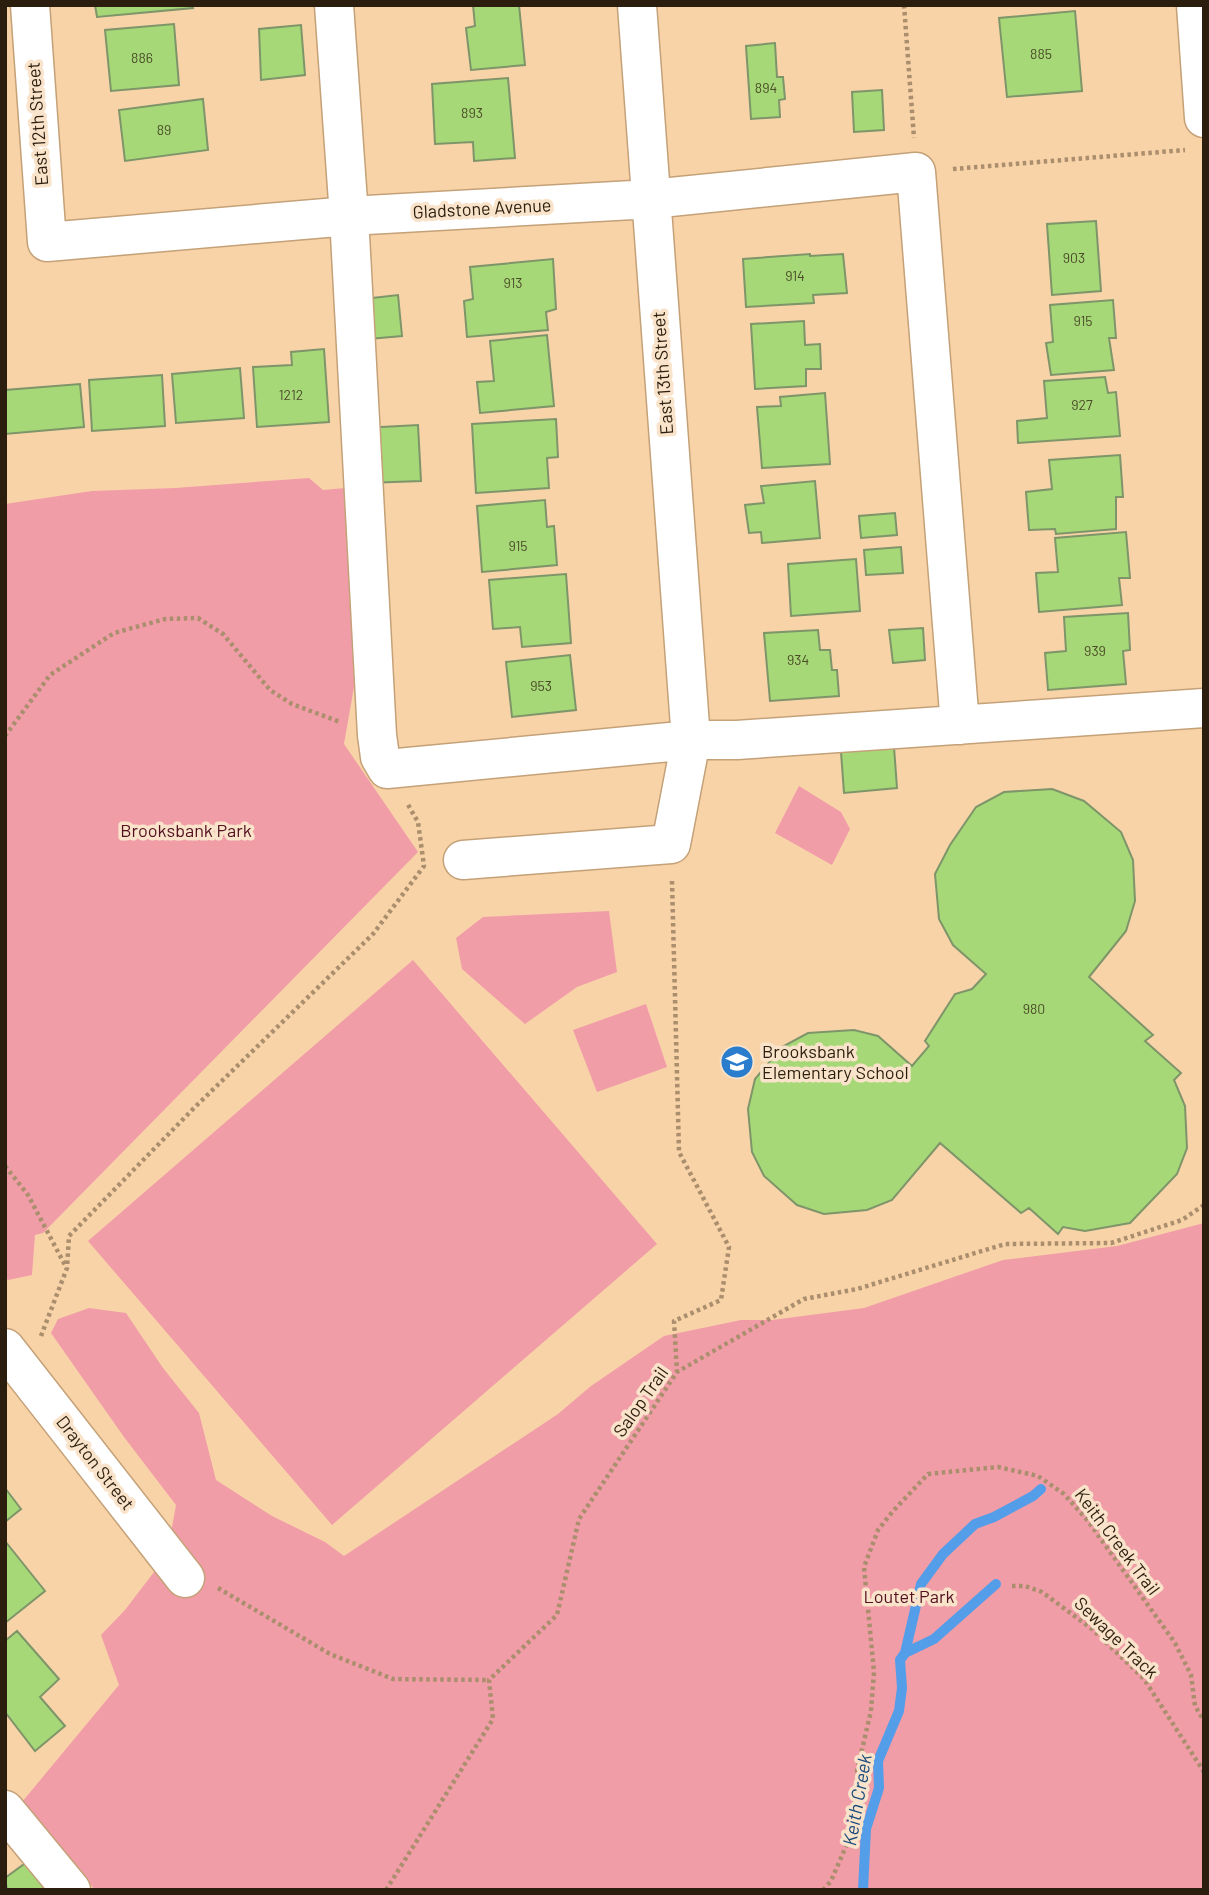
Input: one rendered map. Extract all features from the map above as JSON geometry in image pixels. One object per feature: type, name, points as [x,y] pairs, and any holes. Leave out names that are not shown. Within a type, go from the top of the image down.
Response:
[{"type":"street","name":"East 12th Street","points":[[30,5],[47,242]]},
{"type":"street","points":[[334,5],[382,752],[737,740],[1204,708]]},
{"type":"street","name":"East 13th Street","points":[[637,5],[691,740],[671,844]]},
{"type":"street","points":[[1196,5],[1197,134]]},
{"type":"street","name":"Gladstone Avenue","points":[[47,242],[349,216],[651,199],[916,172]]},
{"type":"street","points":[[916,172],[960,725]]},
{"type":"street","points":[[463,860],[671,844]]},
{"type":"street","name":"Drayton Street","points":[[12,1373],[184,1578]]},
{"type":"street","points":[[5,1810],[71,1890]]},
{"type":"path","points":[[904,5],[916,172],[1197,134]]},
{"type":"path","points":[[5,736],[50,676],[114,633],[165,619],[198,618],[223,634],[270,690],[292,705],[382,752],[418,822],[424,866],[373,934],[194,1108],[69,1236],[66,1268],[12,1373]]},
{"type":"path","points":[[671,844],[679,1152],[729,1247],[721,1300],[674,1321],[677,1372]]},
{"type":"path","points":[[5,1166],[28,1195],[66,1268]]},
{"type":"path","name":"Salop Trail","points":[[489,1680],[557,1615],[579,1519],[677,1372],[804,1299],[857,1289],[1005,1244],[1111,1243],[1182,1220],[1204,1205]]},
{"type":"path","name":"Keith Creek Trail","points":[[823,1890],[831,1881],[845,1848],[859,1805],[857,1771],[871,1711],[874,1672],[863,1567],[878,1530],[892,1511],[928,1474],[998,1467],[1038,1476],[1064,1494],[1088,1521],[1175,1643],[1191,1675],[1195,1706],[1204,1721]]},
{"type":"path","points":[[184,1578],[203,1579],[330,1654],[393,1679],[489,1680],[493,1719],[386,1890]]},
{"type":"path","name":"Sewage Track","points":[[1012,1586],[1025,1586],[1042,1592],[1068,1609],[1144,1679],[1204,1772]]},
{"type":"green space","name":"Brooksbank Park","points":[[309,478],[323,490],[346,488],[355,681],[344,744],[418,852],[43,1233],[35,1235],[32,1275],[8,1280],[5,1277],[5,504],[92,491]]},
{"type":"green space","points":[[799,786],[841,812],[850,829],[832,865],[775,833]]},
{"type":"green space","points":[[609,911],[617,972],[577,987],[525,1024],[462,969],[456,938],[483,917]]},
{"type":"green space","points":[[413,960],[657,1244],[332,1525],[88,1241]]},
{"type":"green space","points":[[646,1004],[667,1067],[597,1092],[573,1030]]},
{"type":"green space","name":"Loutet Park","points":[[1204,1223],[1204,1890],[95,1890],[22,1802],[119,1685],[101,1635],[125,1610],[167,1555],[176,1505],[51,1333],[58,1319],[89,1308],[126,1313],[163,1368],[199,1413],[216,1480],[272,1516],[325,1542],[344,1556],[558,1414],[591,1386],[664,1336],[741,1320],[772,1320],[864,1308],[1003,1260],[1117,1246]]},
{"type":"building","points":[[95,5],[192,5],[193,8],[97,17]]},
{"type":"building","points":[[473,5],[519,5],[525,65],[471,70],[466,28],[475,26]]},
{"type":"building","points":[[1075,11],[1082,91],[1007,97],[999,18]]},
{"type":"building","points":[[174,24],[179,85],[111,91],[105,30]]},
{"type":"building","points":[[301,25],[305,75],[261,80],[259,29]]},
{"type":"building","points":[[775,43],[777,77],[783,77],[785,99],[779,100],[780,117],[751,119],[746,46]]},
{"type":"building","points":[[508,78],[515,158],[474,161],[473,142],[435,144],[432,84]]},
{"type":"building","points":[[882,90],[884,130],[854,132],[852,92]]},
{"type":"building","points":[[203,99],[208,150],[125,161],[119,110]]},
{"type":"building","points":[[1096,221],[1101,291],[1052,295],[1047,224]]},
{"type":"building","points":[[843,254],[847,293],[813,295],[814,303],[746,307],[743,259]]},
{"type":"building","points":[[553,259],[556,309],[546,312],[548,330],[467,337],[464,301],[473,299],[470,267]]},
{"type":"building","points":[[398,295],[402,336],[369,339],[364,299]]},
{"type":"building","points":[[1113,300],[1116,338],[1109,338],[1114,370],[1051,375],[1046,343],[1053,342],[1050,305]]},
{"type":"building","points":[[804,321],[805,345],[820,344],[821,369],[806,369],[806,386],[755,389],[751,324]]},
{"type":"building","points":[[547,335],[554,406],[480,413],[477,382],[494,381],[490,341]]},
{"type":"building","points":[[324,349],[329,422],[257,427],[253,367],[292,365],[291,352]]},
{"type":"building","points":[[240,368],[244,418],[176,423],[172,374]]},
{"type":"building","points":[[162,375],[165,426],[92,431],[89,380]]},
{"type":"building","points":[[1105,377],[1108,393],[1116,392],[1120,436],[1018,443],[1017,421],[1047,418],[1044,381]]},
{"type":"building","points":[[80,384],[84,427],[5,434],[5,390]]},
{"type":"building","points":[[825,393],[830,464],[762,468],[757,407],[781,406],[780,397]]},
{"type":"building","points":[[556,419],[558,457],[547,458],[549,488],[476,493],[472,424]]},
{"type":"building","points":[[418,425],[421,481],[366,483],[363,428]]},
{"type":"building","points":[[1120,455],[1123,497],[1116,497],[1116,529],[1056,534],[1055,529],[1029,530],[1026,492],[1052,489],[1049,460]]},
{"type":"building","points":[[815,481],[820,538],[762,543],[761,532],[749,533],[745,505],[764,503],[761,486]]},
{"type":"building","points":[[545,500],[547,527],[554,526],[557,565],[482,572],[477,506]]},
{"type":"building","points":[[895,513],[897,535],[861,538],[859,516]]},
{"type":"building","points":[[1126,532],[1130,578],[1119,578],[1122,605],[1039,612],[1036,573],[1058,572],[1055,538]]},
{"type":"building","points":[[901,547],[903,573],[866,575],[864,550]]},
{"type":"building","points":[[856,559],[860,611],[791,616],[788,564]]},
{"type":"building","points":[[566,574],[571,643],[522,647],[520,627],[493,629],[489,580]]},
{"type":"building","points":[[1128,613],[1130,650],[1123,651],[1126,684],[1048,690],[1045,653],[1066,651],[1064,617]]},
{"type":"building","points":[[923,628],[925,660],[893,663],[889,630]]},
{"type":"building","points":[[818,630],[820,650],[830,650],[832,670],[837,670],[839,696],[770,701],[764,633]]},
{"type":"building","points":[[570,655],[576,710],[512,717],[506,662]]},
{"type":"building","points":[[894,747],[897,788],[844,793],[841,752]]},
{"type":"building","points":[[1052,789],[1084,801],[1121,832],[1133,860],[1135,901],[1126,931],[1089,977],[1153,1035],[1145,1041],[1181,1073],[1174,1080],[1185,1106],[1187,1148],[1177,1174],[1130,1223],[1085,1231],[1063,1227],[1058,1234],[1029,1208],[1021,1213],[940,1143],[892,1200],[867,1210],[824,1214],[797,1205],[764,1176],[752,1152],[748,1109],[755,1079],[782,1047],[808,1033],[854,1030],[878,1036],[912,1066],[929,1046],[925,1041],[955,994],[972,989],[986,974],[953,945],[939,919],[935,874],[950,845],[976,807],[1004,792]]},
{"type":"building","points":[[5,1488],[21,1509],[5,1522]]},
{"type":"building","points":[[5,1541],[45,1591],[5,1623]]},
{"type":"building","points":[[17,1631],[59,1679],[40,1697],[65,1726],[35,1751],[5,1712],[5,1641]]},
{"type":"building","points":[[27,1862],[47,1890],[7,1890],[5,1878]]},
{"type":"waterway","name":"Keith Creek","points":[[863,1890],[866,1829],[879,1788],[878,1761],[899,1711],[902,1688],[900,1660],[905,1653],[921,1584],[943,1554],[975,1524],[994,1517],[1041,1489]]},
{"type":"waterway","points":[[905,1653],[934,1639],[996,1584]]},
{"type":"place","name":"Brooksbank Elementary School","points":[[737,1062]]}]
